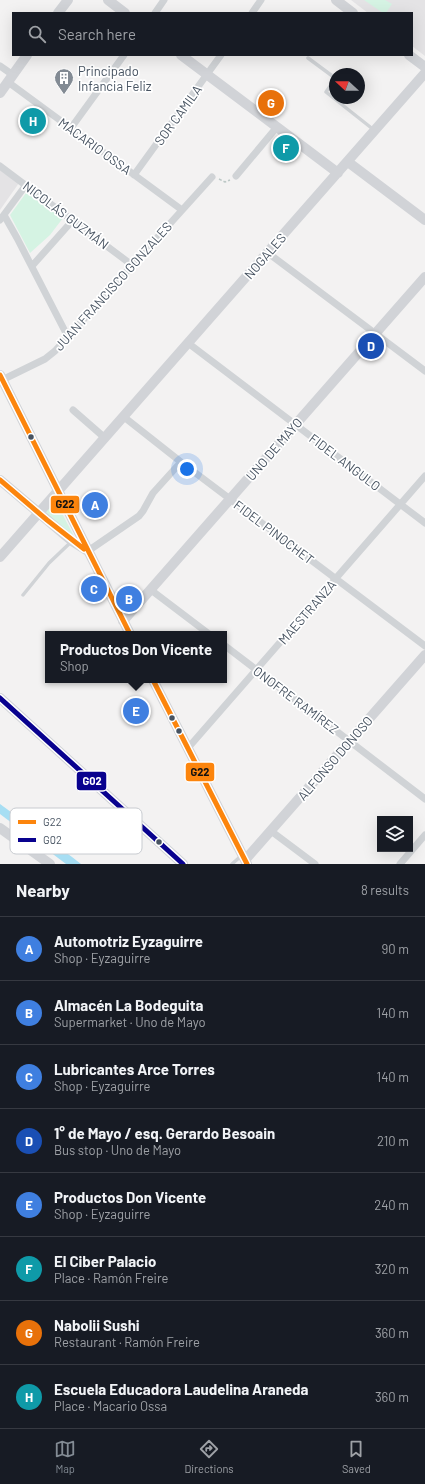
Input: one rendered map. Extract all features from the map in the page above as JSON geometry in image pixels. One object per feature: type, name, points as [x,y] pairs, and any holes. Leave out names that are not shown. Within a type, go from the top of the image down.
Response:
[{"type":"street","points":[[59,12],[68,0]]},
{"type":"street","points":[[108,0],[124,12]]},
{"type":"street","points":[[156,12],[164,0]]},
{"type":"street","points":[[253,12],[261,0]]},
{"type":"street","points":[[336,0],[353,12]]},
{"type":"street","points":[[0,93],[26,56]]},
{"type":"street","points":[[71,128],[123,56]]},
{"type":"street","points":[[182,56],[338,173]]},
{"type":"street","name":"SOR CAMILA","points":[[134,175],[220,56]]},
{"type":"street","points":[[410,56],[425,67]]},
{"type":"street","name":"MACARIO OSSA","points":[[0,66],[10,78],[71,128],[182,210]]},
{"type":"street","name":"NOGALES","points":[[0,557],[425,73]]},
{"type":"street","points":[[236,176],[277,127]]},
{"type":"street","points":[[348,162],[425,220]]},
{"type":"street","name":"NICOLÁS GUZMÁN","points":[[0,166],[132,265]]},
{"type":"street","name":"JUAN FRANCISCO GONZALES","points":[[1,378],[48,357],[68,337],[212,177]]},
{"type":"street","points":[[26,185],[2,218],[13,230],[68,337]]},
{"type":"street","points":[[32,266],[72,220]]},
{"type":"street","points":[[268,253],[425,371]]},
{"type":"street","name":"UNO DE MAYO","points":[[123,621],[425,277]]},
{"type":"street","name":"FIDEL ANGULO","points":[[188,343],[425,523]]},
{"type":"street","points":[[1,378],[59,490],[128,631]]},
{"type":"street","points":[[73,410],[105,438]]},
{"type":"street","name":"FIDEL PINOCHET","points":[[124,417],[181,462],[425,646]]},
{"type":"street","points":[[88,551],[139,516],[152,493],[181,462]]},
{"type":"street","name":"MAESTRANZA","points":[[188,748],[425,476]]},
{"type":"street","points":[[0,480],[72,541],[88,551]]},
{"type":"street","points":[[151,590],[205,631]]},
{"type":"street","name":"ONOFRE RAMÍREZ","points":[[227,647],[425,798]]},
{"type":"street","name":"ALFONSO DONOSO","points":[[245,860],[425,655]]},
{"type":"street","points":[[155,683],[245,860]]},
{"type":"street","points":[[0,698],[122,808]]},
{"type":"street","points":[[142,826],[184,864]]},
{"type":"street","points":[[0,828],[10,836]]},
{"type":"street","points":[[271,831],[315,864]]},
{"type":"street","points":[[400,864],[425,835]]},
{"type":"street","points":[[33,854],[45,863]]},
{"type":"lane","points":[[308,58],[329,74]]},
{"type":"lane","points":[[341,104],[375,131]]},
{"type":"lane","points":[[23,596],[49,563],[72,541]]},
{"type":"lane","points":[[232,864],[245,860]]},
{"type":"path","points":[[212,177],[215,175],[226,182],[236,176]]},
{"type":"shaded area","points":[[351,0],[425,0],[425,56],[413,47],[413,12],[367,12]]},
{"type":"shaded area","points":[[0,170],[19,183],[0,210]]},
{"type":"green space","points":[[364,0],[385,0],[392,4],[387,12],[382,12]]},
{"type":"green space","points":[[26,193],[63,218],[50,235],[30,253],[10,215]]},
{"type":"green space","points":[[53,502],[57,504],[74,536],[46,517],[45,510]]},
{"type":"water","points":[[0,804],[10,811],[10,822],[0,814]]},
{"type":"water","points":[[53,854],[68,854],[81,864],[66,864]]},
{"type":"transit line","name":"G22","points":[[0,375],[128,631]]},
{"type":"transit line","name":"G22","points":[[0,480],[84,549]]},
{"type":"transit line","name":"G22","points":[[155,683],[247,864]]},
{"type":"transit line","name":"G02","points":[[0,698],[121,808]]},
{"type":"transit line","name":"G02","points":[[142,827],[183,864]]},
{"type":"place","name":"Principado Infancia Feliz","points":[[64,95]]},
{"type":"place","name":"Nabolii Sushi","points":[[271,103]]},
{"type":"place","name":"Escuela Educadora Laudelina Araneda","points":[[33,121]]},
{"type":"place","name":"El Ciber Palacio","points":[[286,148]]},
{"type":"place","name":"1° de Mayo / esq. Gerardo Besoain","points":[[371,346]]},
{"type":"place","name":"Automotriz Eyzaguirre","points":[[95,505]]},
{"type":"place","name":"Lubricantes Arce Torres","points":[[94,589]]},
{"type":"place","name":"Almacén La Bodeguita","points":[[129,599]]},
{"type":"place","name":"Productos Don Vicente","points":[[136,711]]}]
